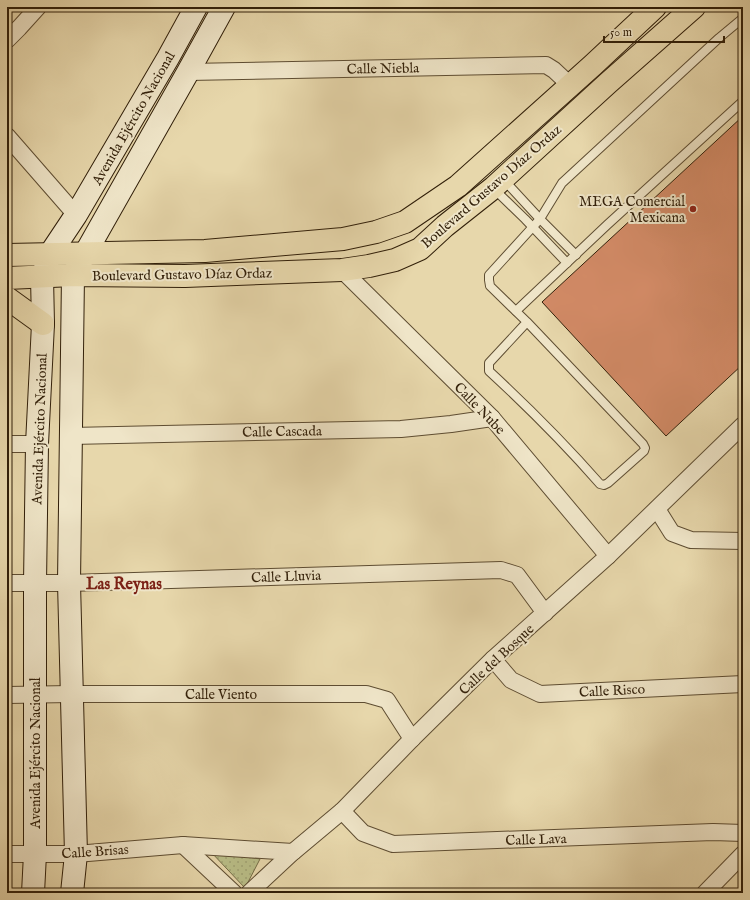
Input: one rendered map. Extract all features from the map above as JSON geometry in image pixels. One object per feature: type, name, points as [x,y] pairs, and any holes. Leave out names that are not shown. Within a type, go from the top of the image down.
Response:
[{"type":"main road","name":"Avenida Ejército Nacional","points":[[33,893],[35,854],[35,583],[37,444],[43,324],[42,277],[50,254],[76,215],[168,58],[196,7]]},
{"type":"main road","name":"Avenida Ejército Nacional","points":[[72,893],[76,854],[69,583],[73,276],[224,7]]},
{"type":"main road","name":"Boulevard Gustavo Díaz Ordaz","points":[[7,255],[205,251],[343,239],[376,232],[405,222],[458,186],[654,7]]},
{"type":"main road","name":"Boulevard Gustavo Díaz Ordaz","points":[[7,278],[73,276],[185,276],[342,270],[395,260],[420,249],[445,226],[498,184],[608,83],[694,7]]},
{"type":"main road","points":[[7,298],[43,324]]},
{"type":"street","points":[[7,40],[38,7]]},
{"type":"street","name":"Calle Niebla","points":[[188,72],[546,65],[570,85]]},
{"type":"street","points":[[7,136],[76,215]]},
{"type":"street","name":"Calle Nube","points":[[342,270],[492,418],[608,556]]},
{"type":"street","name":"Calle Cascada","points":[[71,436],[401,429],[492,418]]},
{"type":"street","name":"Calle del Bosque","points":[[249,893],[293,852],[342,811],[493,659],[608,556],[743,425]]},
{"type":"street","points":[[7,444],[37,444]]},
{"type":"street","points":[[656,509],[672,533],[691,540],[743,541]]},
{"type":"street","name":"Calle Lluvia","points":[[7,583],[69,583],[501,570],[517,575],[545,613]]},
{"type":"street","name":"Calle Risco","points":[[493,659],[511,680],[540,694],[743,684]]},
{"type":"street","name":"Calle Viento","points":[[7,695],[366,694],[387,700],[412,739]]},
{"type":"street","name":"Calle Lava","points":[[342,811],[363,833],[393,844],[713,832],[743,833]]},
{"type":"street","points":[[183,844],[234,893]]},
{"type":"street","name":"Calle Brisas","points":[[7,854],[76,854],[183,844],[293,852]]},
{"type":"street","points":[[705,893],[743,854]]},
{"type":"lane","points":[[527,322],[489,363],[489,371],[523,402],[576,456],[600,484],[608,483],[644,450],[644,444],[527,322],[490,286],[489,275],[533,228],[562,183],[743,18]]},
{"type":"lane","points":[[516,311],[743,101]]},
{"type":"lane","points":[[498,184],[540,219],[576,255]]},
{"type":"lane","points":[[498,184],[533,228],[567,263]]},
{"type":"green space","points":[[210,851],[260,859],[245,888]]},
{"type":"building","name":"MEGA Comercial Mexicana","points":[[743,116],[743,364],[666,436],[542,302]]},
{"type":"place","name":"MEGA Comercial Mexicana","points":[[693,209]]},
{"type":"district","name":"Las Reynas","points":[[124,583]]}]
